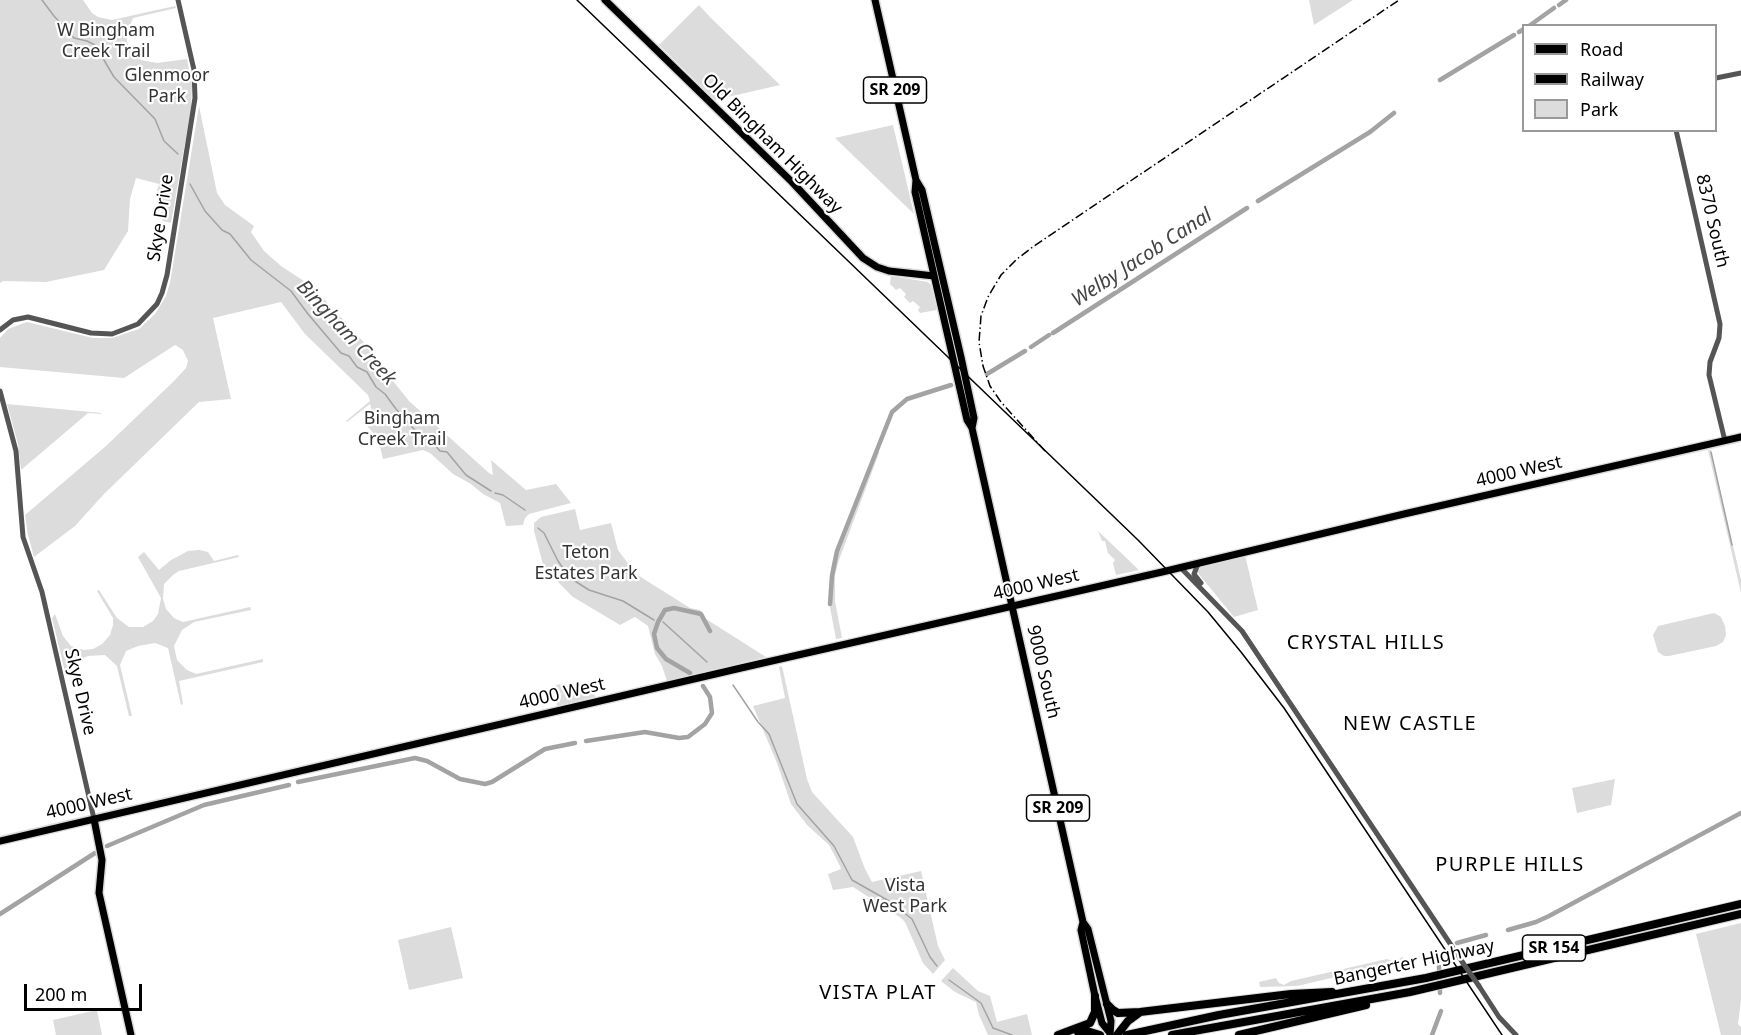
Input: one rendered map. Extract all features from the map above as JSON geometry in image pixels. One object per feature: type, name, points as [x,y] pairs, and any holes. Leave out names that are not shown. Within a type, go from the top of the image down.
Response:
[{"type":"highway","name":"Bangerter Highway","points":[[1128,1035],[1219,1016],[1367,990],[1741,904]]},
{"type":"highway","name":"Bangerter Highway","points":[[1172,1035],[1400,994],[1741,914]]},
{"type":"highway","points":[[1107,1004],[1118,1013],[1140,1012],[1291,994],[1367,990]]},
{"type":"highway","points":[[1239,1035],[1391,999],[1400,994]]},
{"type":"highway","points":[[1058,1035],[1090,1023],[1095,1012],[1095,996]]},
{"type":"highway","points":[[1112,1034],[1140,1012]]},
{"type":"highway","points":[[1068,1035],[1087,1031],[1100,1035]]},
{"type":"main road","name":"Old Bingham Highway","points":[[605,0],[785,174],[863,258],[889,271],[934,276]]},
{"type":"main road","name":"9000 South","points":[[875,0],[916,180],[915,192],[967,420],[972,428],[1083,922],[1088,929],[1111,1021],[1112,1034]]},
{"type":"main road","name":"9000 South","points":[[916,180],[922,190],[961,357],[974,418],[972,428]]},
{"type":"main road","points":[[934,276],[938,279],[950,328],[961,357]]},
{"type":"main road","name":"4000 West","points":[[0,841],[1741,438]]},
{"type":"main road","name":"Skye Drive","points":[[94,819],[102,857],[99,893],[131,1035]]},
{"type":"main road","name":"9000 South","points":[[1083,922],[1081,930],[1095,996],[1102,1023],[1112,1034]]},
{"type":"street","name":"Skye Drive","points":[[0,330],[13,320],[28,317],[91,333],[112,334],[138,324],[157,304],[167,274],[195,98],[194,70],[178,0]]},
{"type":"street","points":[[1717,78],[1741,72]]},
{"type":"street","name":"8370 South","points":[[1676,132],[1720,324],[1719,338],[1710,362],[1710,375],[1725,441]]},
{"type":"street","name":"Skye Drive","points":[[0,391],[15,452],[23,537],[42,592],[94,819]]},
{"type":"street","points":[[1201,562],[1195,567],[1194,574],[1213,599]]},
{"type":"street","points":[[1180,567],[1242,631],[1499,1017],[1515,1035]]},
{"type":"green space","points":[[0,0],[83,0],[92,13],[112,20],[175,6],[176,8],[133,18],[127,33],[127,42],[132,53],[141,60],[157,63],[187,59],[192,85],[191,108],[171,223],[163,221],[159,215],[163,211],[161,192],[157,191],[159,184],[136,178],[130,199],[128,231],[104,270],[46,282],[3,281],[0,283]]},
{"type":"green space","points":[[1309,0],[1353,0],[1314,25]]},
{"type":"green space","points":[[699,5],[780,85],[715,100],[659,45]]},
{"type":"green space","name":"Bingham Creek Trail","points":[[199,106],[217,193],[225,205],[254,226],[251,232],[264,251],[281,266],[313,287],[371,350],[409,401],[489,473],[493,475],[491,460],[526,490],[556,484],[571,503],[529,514],[523,525],[506,526],[500,503],[453,474],[430,453],[423,450],[383,459],[378,438],[367,426],[368,416],[373,416],[370,404],[346,421],[370,401],[368,395],[305,334],[281,302],[213,318],[231,399],[199,402],[104,494],[75,526],[34,557],[25,515],[106,446],[174,381],[186,368],[188,361],[183,350],[175,345],[124,378],[0,367],[0,338],[8,329],[27,322],[93,338],[112,338],[139,329],[155,314],[166,296],[170,283]]},
{"type":"green space","points":[[893,125],[914,214],[835,138]]},
{"type":"green space","points":[[891,276],[928,282],[931,285],[937,310],[920,313],[918,310],[920,307],[913,301],[910,303],[900,288],[896,290],[890,284]]},
{"type":"green space","points":[[7,404],[101,414],[88,413],[21,470],[18,444]]},
{"type":"green space","points":[[877,445],[879,453],[835,575],[835,601],[842,638],[836,639],[829,602],[833,559]]},
{"type":"green space","points":[[1708,450],[1711,450],[1741,580],[1741,593]]},
{"type":"green space","name":"Teton Estates Park","points":[[575,509],[580,530],[611,523],[618,550],[636,574],[690,608],[700,610],[706,619],[766,657],[667,681],[655,654],[648,626],[635,617],[620,625],[573,597],[544,568],[534,523],[541,517]]},
{"type":"green space","points":[[1098,531],[1139,570],[1116,575],[1113,563],[1115,560],[1108,553],[1105,541],[1102,541]]},
{"type":"green space","points":[[188,551],[208,552],[214,561],[238,555],[239,557],[179,571],[173,575],[164,584],[163,599],[166,609],[174,618],[183,622],[250,607],[251,610],[194,622],[182,630],[174,646],[177,660],[187,670],[196,674],[263,659],[263,662],[179,681],[183,704],[181,705],[168,648],[155,643],[138,646],[126,651],[120,665],[132,716],[129,716],[117,666],[105,655],[88,656],[72,663],[65,672],[52,618],[55,614],[63,636],[71,646],[84,650],[93,649],[102,644],[110,635],[113,625],[113,618],[97,591],[99,590],[117,618],[129,627],[143,627],[153,621],[158,614],[161,598],[138,557],[144,552],[159,570]]},
{"type":"green space","points":[[1245,555],[1258,610],[1234,617],[1197,572],[1202,565]]},
{"type":"green space","points":[[1714,613],[1721,617],[1725,626],[1726,635],[1723,642],[1716,646],[1669,656],[1658,652],[1653,635],[1658,626]]},
{"type":"green space","name":"Vista West Park","points":[[782,666],[807,779],[812,792],[853,837],[872,882],[921,871],[938,946],[945,960],[933,974],[923,963],[905,922],[901,918],[853,887],[833,890],[828,874],[841,869],[840,866],[829,845],[807,825],[791,804],[753,706],[785,698],[779,667]]},
{"type":"green space","points":[[561,684],[566,693],[583,689],[586,698],[585,688],[593,687],[595,697],[557,706],[554,696],[557,695],[560,704],[559,695],[563,693],[558,694],[556,685]]},
{"type":"green space","points":[[1615,779],[1611,805],[1577,813],[1572,788]]},
{"type":"green space","points":[[1741,923],[1741,1000],[1738,1024],[1741,1027],[1741,1035],[1721,1035],[1696,934]]},
{"type":"green space","points":[[451,927],[463,978],[409,990],[398,940]]},
{"type":"green space","points":[[1402,957],[1408,960],[1297,986],[1260,987],[1259,982],[1276,978],[1284,985],[1291,981],[1387,959],[1396,962]]},
{"type":"green space","name":"Vista West Park","points":[[953,968],[978,991],[990,996],[997,1022],[1027,1014],[1032,1035],[988,1035],[976,1002],[955,992],[941,981]]},
{"type":"green space","points":[[97,1010],[102,1035],[56,1035],[53,1020]]},
{"type":"waterway","name":"Bingham Creek","points":[[42,0],[74,38],[95,45],[114,77],[155,119],[164,141],[178,154]]},
{"type":"waterway","name":"Welby Jacob Canal","points":[[1559,5],[1566,0]]},
{"type":"waterway","name":"Welby Jacob Canal","points":[[1532,24],[1554,8]]},
{"type":"waterway","name":"Welby Jacob Canal","points":[[1440,80],[1514,35]]},
{"type":"waterway","name":"Welby Jacob Canal","points":[[1258,201],[1370,132],[1394,113]]},
{"type":"waterway","name":"Bingham Creek","points":[[190,184],[205,211],[222,230],[230,234],[251,260],[291,291],[341,353],[349,356],[357,367],[367,372],[376,387],[385,394],[421,437],[430,440],[440,451],[447,452],[466,475],[491,491]]},
{"type":"waterway","name":"Welby Jacob Canal","points":[[1053,333],[1247,208]]},
{"type":"waterway","name":"Welby Jacob Canal","points":[[1031,347],[1049,335]]},
{"type":"waterway","name":"Welby Jacob Canal","points":[[987,374],[1025,351]]},
{"type":"waterway","name":"Welby Jacob Canal","points":[[830,604],[837,551],[892,412],[907,399],[951,385]]},
{"type":"waterway","points":[[1711,452],[1732,545]]},
{"type":"waterway","name":"Bingham Creek","points":[[495,493],[503,495],[525,510]]},
{"type":"waterway","name":"Bingham Creek","points":[[538,528],[544,533],[558,561],[570,578],[589,590],[623,601],[654,620]]},
{"type":"waterway","name":"Welby Jacob Canal","points":[[690,673],[666,659],[657,648],[654,634],[658,622],[665,610],[674,608],[701,614],[710,631]]},
{"type":"waterway","name":"Bingham Creek","points":[[663,622],[707,662]]},
{"type":"waterway","name":"Bingham Creek","points":[[733,685],[769,734],[797,804],[834,846],[852,880],[889,901],[912,919],[930,957],[937,966]]},
{"type":"waterway","name":"Welby Jacob Canal","points":[[586,741],[645,732],[679,738],[688,737],[705,724],[712,713],[710,697],[703,686]]},
{"type":"waterway","name":"Welby Jacob Canal","points":[[298,782],[415,758],[427,761],[460,779],[485,784],[545,749],[575,743]]},
{"type":"waterway","name":"Welby Jacob Canal","points":[[107,846],[204,805],[289,785]]},
{"type":"waterway","points":[[1508,930],[1549,916],[1741,813]]},
{"type":"waterway","name":"Welby Jacob Canal","points":[[0,914],[95,853]]},
{"type":"waterway","points":[[1457,943],[1486,935]]},
{"type":"waterway","points":[[1439,966],[1440,993]]},
{"type":"waterway","name":"Bingham Creek","points":[[949,980],[981,1003],[993,1028],[1012,1035]]},
{"type":"waterway","points":[[1432,1035],[1441,1011]]},
{"type":"tram line","points":[[577,0],[1138,540],[1208,612],[1284,708],[1502,1035]]},
{"type":"railway","points":[[1045,451],[1001,402],[990,386],[983,366],[979,342],[981,316],[988,297],[1001,275],[1034,246],[1399,0]]},
{"type":"district","name":"CRYSTAL HILLS","points":[[1366,643]]},
{"type":"district","name":"NEW CASTLE","points":[[1410,724]]},
{"type":"district","name":"PURPLE HILLS","points":[[1510,865]]},
{"type":"district","name":"VISTA PLAT","points":[[878,993]]},
{"type":"park label","name":"W Bingham Creek Trail","points":[[106,42]]},
{"type":"park label","name":"Glenmoor Park","points":[[167,86]]}]
